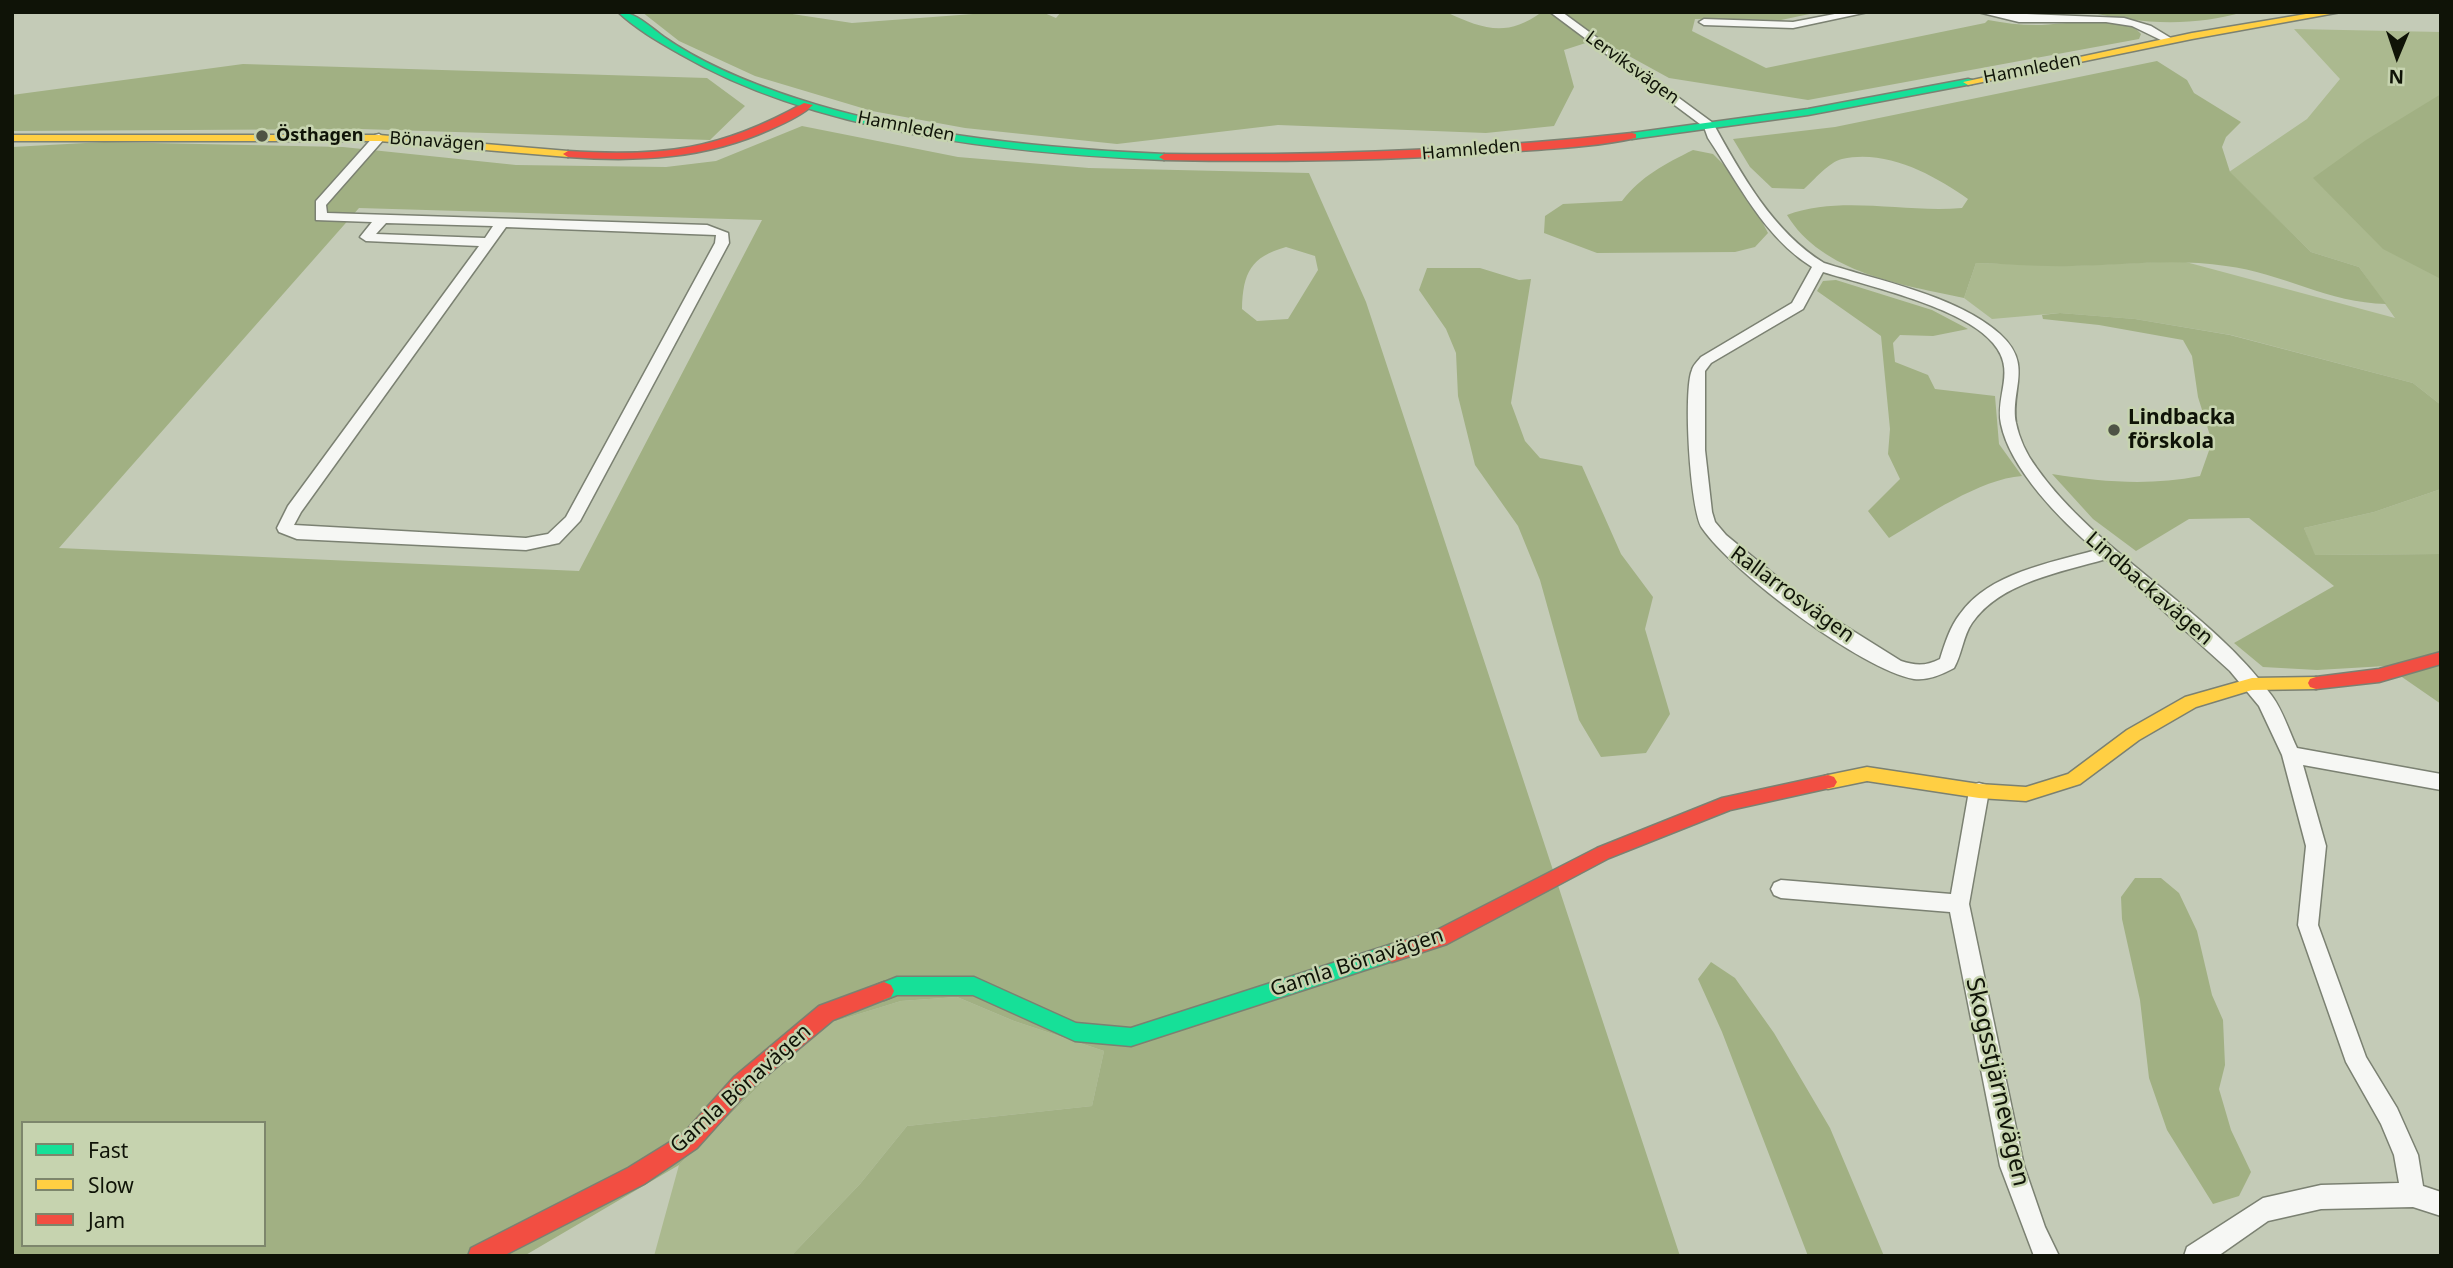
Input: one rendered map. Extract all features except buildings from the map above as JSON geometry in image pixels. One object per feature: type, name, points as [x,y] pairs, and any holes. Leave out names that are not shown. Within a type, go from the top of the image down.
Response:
[{"type":"street","name":"Hamnleden","points":[[622,12],[668,47],[719,74],[773,96],[892,126],[1010,145],[1154,158],[1410,155],[1557,143],[1709,125],[1809,111],[2107,55],[2169,40],[2336,12]]},
{"type":"street","name":"Lerviksvägen","points":[[1555,12],[1709,125]]},
{"type":"street","points":[[1704,22],[1731,26],[1793,25],[1863,12]]},
{"type":"street","points":[[1983,12],[2002,19],[2034,22],[2068,19],[2125,21],[2144,26],[2169,40]]},
{"type":"street","name":"Bönavägen","points":[[12,138],[379,138],[627,159],[659,159],[693,155],[736,144],[808,105]]},
{"type":"street","name":"Lindbackavägen","points":[[1709,125],[1714,138],[1786,244],[1803,258],[1819,266],[1943,306],[1963,315],[1998,340],[2013,364],[2007,411],[2018,450],[2057,505],[2107,553],[2140,578],[2252,684],[2266,702],[2291,755],[2316,846],[2308,925],[2357,1062],[2389,1116],[2406,1154],[2413,1195]]},
{"type":"street","points":[[379,138],[320,204],[321,216],[503,222],[707,229],[722,233],[722,243],[572,521],[553,539],[526,544],[297,533],[285,528],[320,475],[503,222]]},
{"type":"street","points":[[383,218],[366,237],[489,242]]},
{"type":"street","name":"Rallarrosvägen","points":[[1819,266],[1798,306],[1706,360],[1698,371],[1699,491],[1703,512],[1716,536],[1734,555],[1775,588],[1881,659],[1914,673],[1933,671],[1948,663],[1966,617],[1979,601],[1996,591],[2054,568],[2107,553]]},
{"type":"street","name":"Gamla Bönavägen","points":[[479,1256],[636,1176],[690,1141],[741,1084],[825,1013],[897,986],[974,986],[1075,1032],[1131,1037],[1440,938],[1603,853],[1728,803],[1867,774],[1979,791],[2026,794],[2074,779],[2133,735],[2190,702],[2252,684],[2345,682],[2397,673],[2441,658]]},
{"type":"street","points":[[2291,755],[2441,782]]},
{"type":"street","name":"Skogsstjärnevägen","points":[[1979,791],[1958,904],[2012,1166],[2035,1232],[2047,1256]]},
{"type":"street","points":[[1781,889],[1958,904]]},
{"type":"street","points":[[2196,1256],[2263,1210],[2321,1197],[2413,1195],[2441,1204]]},
{"type":"green space","points":[[642,12],[779,12],[852,23],[1000,12],[1042,12],[1056,18],[1061,12],[1446,12],[1483,26],[1506,28],[1542,12],[1819,12],[1781,20],[1695,19],[1692,31],[1766,68],[1985,23],[1988,20],[2036,25],[2107,21],[2133,27],[2141,34],[2139,39],[1808,100],[1669,78],[1598,39],[1564,50],[1574,87],[1554,126],[1486,133],[1278,125],[1117,144],[965,128],[872,111],[755,76],[679,41]]},
{"type":"green space","points":[[2089,12],[2243,12],[2205,20],[2166,22]]},
{"type":"green space","points":[[2294,29],[2441,32],[2441,405],[2413,383],[2231,335],[2135,319],[2060,313],[1992,319],[1964,298],[1976,263],[2069,266],[2182,261],[2395,318],[2359,267],[2311,252],[2229,172],[2307,119],[2340,79]]},
{"type":"green space","points":[[2157,61],[2187,80],[2194,93],[2241,122],[2226,137],[2222,147],[2230,172],[2311,252],[2359,267],[2386,304],[2345,299],[2247,270],[2188,262],[2060,266],[1976,263],[1964,298],[1916,288],[1842,263],[1821,251],[1802,235],[1787,215],[1808,209],[1851,205],[1962,208],[1968,199],[1909,166],[1859,157],[1837,161],[1804,189],[1772,188],[1750,167],[1733,139],[1835,127]]},
{"type":"green space","points":[[243,64],[707,78],[745,106],[710,140],[360,129],[12,131],[12,95]]},
{"type":"green space","points":[[2441,94],[2441,279],[2383,249],[2313,178],[2366,140]]},
{"type":"green space","points":[[802,126],[958,157],[1089,168],[1309,173],[1366,302],[1680,1256],[791,1256],[860,1184],[907,1126],[1092,1106],[1104,1051],[1014,1021],[957,997],[901,1001],[820,1026],[679,1165],[524,1256],[12,1256],[12,147],[104,142],[343,147],[516,165],[666,167],[716,161]],"holes":[[[359,208],[762,220],[579,571],[59,548]],[[1286,247],[1315,256],[1318,270],[1288,319],[1257,321],[1242,309],[1244,285],[1257,261]]]},
{"type":"green space","points":[[1693,150],[1713,154],[1744,188],[1768,233],[1755,247],[1735,252],[1597,253],[1544,233],[1545,216],[1563,204],[1622,201],[1645,178]]},
{"type":"green space","points":[[1427,268],[1480,268],[1519,280],[1531,279],[1511,403],[1525,441],[1540,458],[1582,466],[1621,554],[1653,597],[1645,629],[1670,714],[1646,753],[1601,757],[1579,720],[1540,580],[1518,526],[1475,465],[1458,396],[1456,353],[1446,329],[1419,290]]},
{"type":"green space","points":[[1836,280],[1932,310],[1968,329],[1933,336],[1900,335],[1893,343],[1895,362],[1928,375],[1935,389],[1995,396],[1999,444],[2022,476],[1971,491],[1889,538],[1868,511],[1900,479],[1888,454],[1890,429],[1881,336],[1817,291],[1823,281]]},
{"type":"green space","points":[[2060,313],[2135,319],[2230,335],[2413,383],[2441,405],[2441,489],[2374,512],[2304,528],[2315,555],[2441,554],[2441,704],[2386,666],[2317,670],[2263,667],[2234,643],[2334,586],[2249,518],[2189,519],[2136,551],[2093,519],[2052,474],[2126,482],[2200,476],[2212,442],[2198,397],[2192,356],[2183,340],[2099,325],[2043,319],[2042,315]]},
{"type":"green space","points":[[2441,489],[2441,554],[2314,555],[2304,528],[2374,512]]},
{"type":"green space","points":[[2135,878],[2161,878],[2179,893],[2197,931],[2212,995],[2223,1020],[2225,1065],[2219,1089],[2231,1130],[2251,1172],[2239,1196],[2213,1204],[2167,1130],[2149,1078],[2140,1000],[2122,919],[2121,897]]},
{"type":"green space","points":[[1711,962],[1735,978],[1774,1033],[1830,1128],[1884,1256],[1808,1256],[1722,1032],[1698,979]]},
{"type":"green space","points":[[957,997],[1014,1021],[1104,1051],[1092,1106],[907,1126],[860,1184],[791,1256],[654,1256],[679,1165],[820,1026],[901,1001]]},
{"type":"traffic: fast","points":[[623,12],[664,41],[707,66],[751,86],[843,115],[989,141],[1164,157]]},
{"type":"traffic: fast","points":[[1632,136],[1808,112],[1968,82]]},
{"type":"traffic: fast","points":[[884,991],[897,986],[974,986],[1075,1032],[1131,1037],[1392,953]]},
{"type":"traffic: slow","points":[[1968,82],[2192,36],[2336,12]]},
{"type":"traffic: slow","points":[[12,138],[379,138],[568,154]]},
{"type":"traffic: slow","points":[[1828,782],[1867,774],[1979,791],[2026,794],[2074,779],[2133,735],[2191,702],[2252,684],[2316,683]]},
{"type":"traffic: jam","points":[[568,154],[634,157],[692,152],[749,135],[808,105]]},
{"type":"traffic: jam","points":[[1164,157],[1398,155],[1515,148],[1632,136]]},
{"type":"traffic: jam","points":[[2316,683],[2379,675],[2441,658]]},
{"type":"traffic: jam","points":[[1392,953],[1440,938],[1603,853],[1728,803],[1828,782]]},
{"type":"traffic: jam","points":[[479,1256],[636,1176],[690,1141],[741,1084],[826,1013],[884,991]]},
{"type":"place","name":"Östhagen","points":[[262,136]]},
{"type":"place","name":"Lindbacka förskola","points":[[2114,430]]}]
